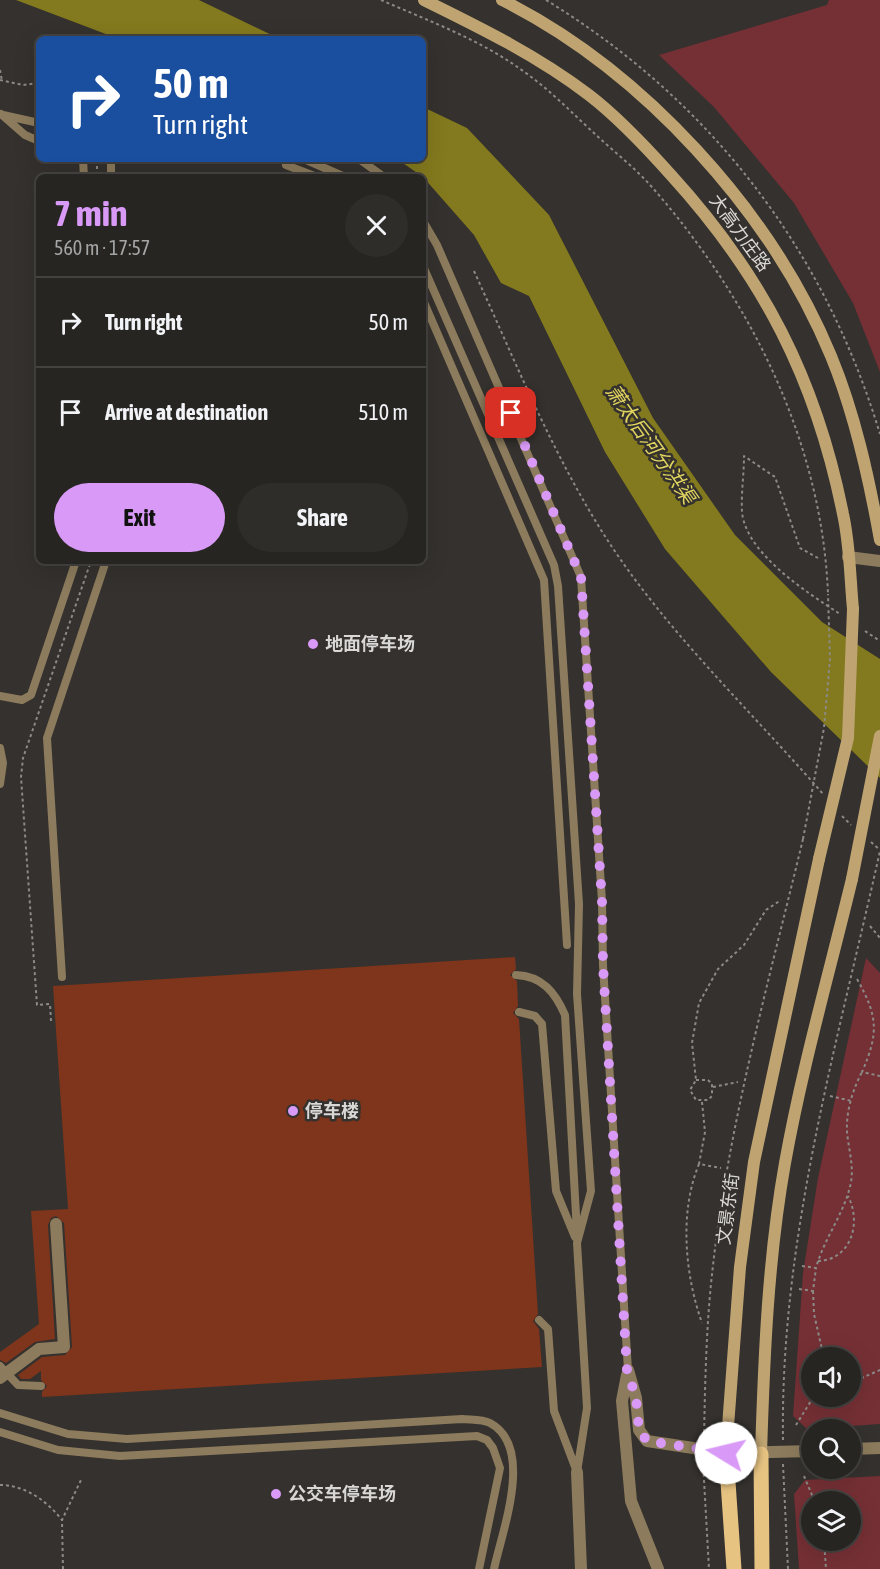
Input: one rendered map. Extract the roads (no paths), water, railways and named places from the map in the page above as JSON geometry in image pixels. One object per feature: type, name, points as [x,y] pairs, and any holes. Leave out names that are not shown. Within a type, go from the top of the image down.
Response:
[{"type":"main road","name":"大高力庄路","points":[[424,0],[513,44],[590,96],[652,154],[712,220],[765,298],[799,366],[825,439],[844,516],[853,609]]},
{"type":"main road","name":"大高力庄路","points":[[501,0],[532,15],[608,69],[679,130],[745,207],[796,287],[831,356],[856,433],[880,540]]},
{"type":"main road","name":"文景东街","points":[[734,1569],[726,1453],[740,1267],[754,1162],[819,859],[848,738],[853,609]]},
{"type":"main road","points":[[762,1569],[761,1454],[771,1283],[784,1166],[796,1106],[852,879],[880,736]]},
{"type":"street","points":[[848,557],[880,561]]},
{"type":"street","points":[[0,1378],[39,1349],[64,1347],[56,1224]]},
{"type":"street","points":[[627,1370],[636,1398],[639,1430],[647,1441],[726,1453],[801,1452]]},
{"type":"street","points":[[627,1370],[622,1401],[631,1501],[658,1569]]},
{"type":"street","points":[[861,1449],[880,1448]]},
{"type":"street","points":[[577,1472],[581,1569]]},
{"type":"lane","points":[[0,114],[36,122]]},
{"type":"lane","points":[[0,114],[25,135],[36,140]]},
{"type":"lane","points":[[311,162],[338,174]]},
{"type":"lane","points":[[363,162],[380,174]]},
{"type":"lane","points":[[286,165],[309,174]]},
{"type":"lane","points":[[426,226],[437,245],[581,577],[602,901],[603,965],[627,1370]]},
{"type":"lane","points":[[426,273],[554,565],[558,586],[579,904],[578,994],[591,1191],[577,1243]]},
{"type":"lane","points":[[426,307],[543,580],[567,945]]},
{"type":"lane","points":[[0,696],[22,700],[31,695],[75,564]]},
{"type":"lane","points":[[62,978],[47,738],[105,564]]},
{"type":"lane","points":[[0,748],[3,763],[0,784]]},
{"type":"lane","points":[[516,975],[529,976],[550,988],[565,1015],[587,1408],[577,1472]]},
{"type":"lane","points":[[519,1012],[535,1016],[542,1024],[556,1191],[577,1243]]},
{"type":"lane","points":[[539,1320],[548,1329],[554,1411],[577,1472]]},
{"type":"lane","points":[[0,1366],[18,1384],[41,1386]]},
{"type":"lane","points":[[0,1413],[68,1434],[127,1439],[462,1419],[489,1422],[504,1437],[510,1447],[515,1472],[494,1569]]},
{"type":"lane","points":[[0,1432],[58,1450],[120,1456],[477,1436],[486,1440],[493,1448],[500,1468],[478,1569]]},
{"type":"water","points":[[16,0],[199,0],[274,36],[111,36]]},
{"type":"water","name":"萧太后河分洪渠","points":[[426,108],[467,128],[549,215],[653,418],[735,535],[822,622],[880,659],[880,778],[771,672],[665,549],[605,452],[529,296],[501,283],[474,235],[426,180],[426,174],[419,174],[401,162],[426,162]]},
{"type":"place","name":"地面停车场","points":[[313,644]]},
{"type":"place","name":"停车楼","points":[[293,1111]]},
{"type":"place","name":"公交车停车场","points":[[276,1494]]}]
